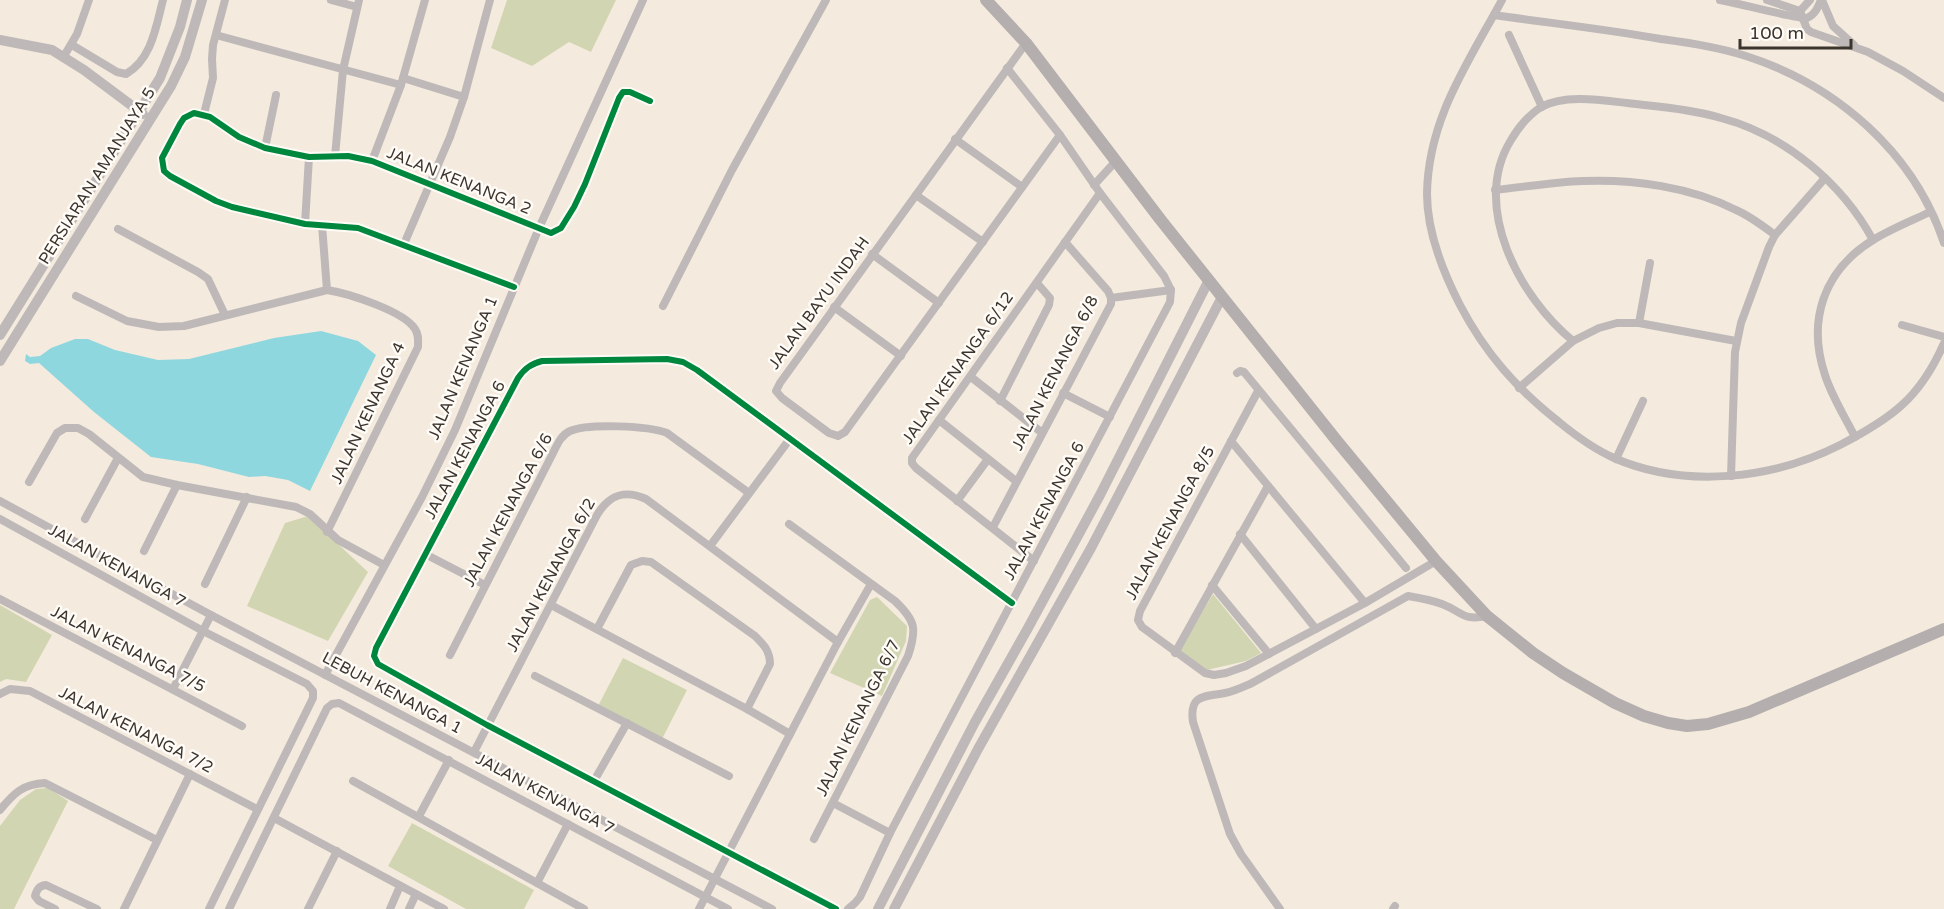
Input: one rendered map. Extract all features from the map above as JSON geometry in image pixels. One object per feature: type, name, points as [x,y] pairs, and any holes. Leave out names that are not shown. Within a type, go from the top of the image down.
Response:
[{"type":"main road","points":[[986,0],[1026,43],[1115,162],[1337,441],[1436,561],[1487,616],[1533,653],[1590,690],[1644,716],[1686,726],[1717,722],[1749,712],[1944,629]]},
{"type":"street","points":[[63,56],[72,45],[89,0]]},
{"type":"street","points":[[72,45],[117,72],[126,74],[134,69],[147,51],[163,0]]},
{"type":"street","name":"PERSIARAN AMANJAYA 5","points":[[0,335],[157,84],[180,27],[187,0]]},
{"type":"street","name":"PERSIARAN AMANJAYA 5","points":[[0,361],[162,100],[185,57],[202,0]]},
{"type":"street","points":[[225,0],[212,59],[212,91],[204,114],[184,118],[162,158],[164,171],[216,201],[232,207],[305,224],[358,228],[514,287]]},
{"type":"street","points":[[331,0],[358,3],[343,70],[335,156]]},
{"type":"street","points":[[372,160],[402,82],[425,0]]},
{"type":"street","name":"JALAN KENANGA 1","points":[[326,675],[422,497],[455,430],[539,228],[643,0]]},
{"type":"street","points":[[663,306],[737,160],[826,0]]},
{"type":"street","points":[[1502,0],[1449,97],[1438,122],[1427,195],[1437,253],[1451,288],[1473,331],[1519,388],[1572,433],[1597,450],[1642,467],[1712,477],[1765,472],[1803,462],[1880,424],[1900,408],[1924,382],[1944,343]]},
{"type":"street","points":[[1720,0],[1801,15],[1812,15],[1822,0]]},
{"type":"street","points":[[1767,0],[1801,15],[1807,29],[1811,32],[1856,47],[1903,71],[1944,98]]},
{"type":"street","points":[[1801,15],[1810,0]]},
{"type":"street","points":[[1822,0],[1833,26],[1856,47]]},
{"type":"street","points":[[404,244],[431,184],[464,97],[488,1]]},
{"type":"street","points":[[1494,15],[1682,42],[1747,56],[1770,66],[1837,100],[1892,151],[1916,184],[1944,243]]},
{"type":"street","points":[[216,35],[343,70],[464,97]]},
{"type":"street","points":[[1509,35],[1542,107]]},
{"type":"street","points":[[0,40],[52,50],[63,56],[140,110],[146,116],[145,129]]},
{"type":"street","name":"JALAN BAYU INDAH","points":[[1026,43],[780,383],[777,391],[782,398],[829,433],[838,436],[845,432],[1060,135]]},
{"type":"street","points":[[1006,68],[1060,135],[1100,194],[1164,276],[1171,290],[1111,298]]},
{"type":"street","points":[[539,228],[551,233],[561,228],[566,221],[585,184],[623,92],[630,92],[650,101]]},
{"type":"street","points":[[265,148],[276,95]]},
{"type":"street","points":[[140,110],[151,109],[162,100]]},
{"type":"street","points":[[1573,341],[1546,315],[1521,279],[1506,244],[1495,190],[1497,172],[1505,150],[1517,130],[1542,107],[1561,100],[1594,100],[1648,105],[1722,118],[1755,131],[1795,153],[1825,178],[1842,194],[1862,219],[1873,240]]},
{"type":"street","name":"JALAN KENANGA 2","points":[[204,114],[238,137],[265,148],[309,158],[335,156],[372,160],[539,228]]},
{"type":"street","points":[[955,140],[1022,187]]},
{"type":"street","points":[[305,224],[309,158]]},
{"type":"street","points":[[1094,185],[1115,162]]},
{"type":"street","points":[[1731,476],[1736,341],[1775,235],[1825,178]]},
{"type":"street","points":[[1495,190],[1582,181],[1631,182],[1668,188],[1720,203],[1737,210],[1775,235]]},
{"type":"street","name":"JALAN KENANGA 6/12","points":[[1034,561],[916,468],[912,463],[912,458],[1100,194]]},
{"type":"street","points":[[916,195],[983,242]]},
{"type":"street","points":[[1855,437],[1825,377],[1818,350],[1816,328],[1828,288],[1835,275],[1851,257],[1873,240],[1930,212]]},
{"type":"street","points":[[76,296],[127,321],[159,327],[184,326],[327,290],[322,225]]},
{"type":"street","points":[[118,229],[208,279],[225,315]]},
{"type":"street","name":"JALAN KENANGA 6/8","points":[[993,527],[1041,432],[1111,304],[1108,291],[1065,242]]},
{"type":"street","points":[[872,254],[939,303]]},
{"type":"street","points":[[1639,323],[1650,263]]},
{"type":"street","points":[[878,909],[975,722],[1100,495],[1209,280]]},
{"type":"street","points":[[1000,401],[1049,305],[1050,298],[1037,283]]},
{"type":"street","name":"JALAN KENANGA 4","points":[[327,290],[339,292],[395,313],[415,327],[419,337],[418,347],[327,532]]},
{"type":"street","name":"JALAN KENANGA 6","points":[[836,909],[487,725],[378,664],[374,656],[376,648],[518,378],[524,369],[533,363],[553,360],[668,359],[683,362],[697,370],[1012,603],[1165,315],[1170,302],[1171,290]]},
{"type":"street","points":[[894,909],[978,749],[1091,548],[1222,297]]},
{"type":"street","points":[[834,307],[901,356]]},
{"type":"street","points":[[1519,388],[1573,341],[1599,328],[1617,323],[1639,323],[1736,341]]},
{"type":"street","points":[[1902,324],[1944,337]]},
{"type":"street","points":[[1237,373],[1244,372],[1406,568]]},
{"type":"street","points":[[971,377],[1041,432]]},
{"type":"street","name":"JALAN KENANGA 8/5","points":[[1258,391],[1140,611],[1138,620],[1142,627],[1205,673],[1214,675],[1246,666],[1365,603],[1436,561]]},
{"type":"street","points":[[1063,393],[1110,417]]},
{"type":"street","points":[[1616,459],[1643,401]]},
{"type":"street","points":[[939,420],[1016,481]]},
{"type":"street","points":[[28,482],[57,433],[66,428],[78,428],[89,434],[143,477],[177,486],[296,507],[310,514],[338,540],[384,565]]},
{"type":"street","name":"JALAN KENANGA 6/6","points":[[450,655],[557,446],[569,431],[582,428],[656,428],[667,433],[749,493]]},
{"type":"street","points":[[710,546],[789,440]]},
{"type":"street","points":[[1231,441],[1365,603]]},
{"type":"street","points":[[85,519],[118,458]]},
{"type":"street","points":[[957,501],[987,459]]},
{"type":"street","points":[[144,551],[177,486]]},
{"type":"street","points":[[1175,652],[1268,486]]},
{"type":"street","name":"JALAN KENANGA 6/2","points":[[474,752],[603,505],[621,493],[635,494],[646,499],[838,642]]},
{"type":"street","points":[[205,584],[247,497]]},
{"type":"street","name":"LEBUH KENANGA 1","points":[[0,501],[772,909]]},
{"type":"street","name":"JALAN KENANGA 7","points":[[0,519],[203,631],[307,684],[313,691],[313,698],[257,809]]},
{"type":"street","name":"JALAN KENANGA 6/7","points":[[789,525],[907,612],[914,625],[914,640],[908,656],[814,839]]},
{"type":"street","points":[[1240,534],[1317,629]]},
{"type":"street","points":[[425,554],[485,585]]},
{"type":"street","points":[[597,629],[632,565],[642,561],[651,562],[755,636],[766,647],[770,656],[770,664],[747,709]]},
{"type":"street","points":[[699,909],[838,642],[871,584]]},
{"type":"street","points":[[1212,585],[1269,654]]},
{"type":"street","points":[[1280,909],[1241,854],[1230,834],[1193,722],[1191,710],[1194,703],[1201,697],[1236,690],[1252,683],[1408,596],[1443,604],[1464,617],[1487,616]]},
{"type":"street","name":"JALAN KENANGA 7/5","points":[[0,599],[242,726]]},
{"type":"street","points":[[848,909],[860,897],[891,833],[1012,603]]},
{"type":"street","points":[[551,605],[790,734]]},
{"type":"street","points":[[173,689],[212,615]]},
{"type":"street","points":[[535,676],[729,776]]},
{"type":"street","name":"JALAN KENANGA 7/2","points":[[0,694],[10,689],[30,692],[257,809]]},
{"type":"street","name":"JALAN KENANGA 7","points":[[274,818],[327,708],[339,703],[728,909]]},
{"type":"street","points":[[594,781],[627,723]]},
{"type":"street","points":[[419,816],[449,760]]},
{"type":"street","points":[[124,909],[190,774]]},
{"type":"street","points":[[353,781],[584,909]]},
{"type":"street","points":[[0,810],[18,790],[31,784],[45,783],[157,840]]},
{"type":"street","points":[[832,803],[891,833]]},
{"type":"street","points":[[209,909],[257,809]]},
{"type":"street","points":[[229,909],[274,818],[444,909]]},
{"type":"street","points":[[537,883],[568,824]]},
{"type":"street","points":[[308,909],[337,851]]},
{"type":"street","points":[[55,909],[39,902],[35,896],[36,890],[41,886],[46,885],[97,909]]},
{"type":"street","points":[[390,909],[400,886]]},
{"type":"street","points":[[409,909],[416,894]]},
{"type":"green space","points":[[507,0],[616,0],[591,52],[569,42],[532,66],[491,48]]},
{"type":"green space","points":[[308,516],[368,572],[328,641],[247,606],[285,523]]},
{"type":"green space","points":[[1213,594],[1261,653],[1246,661],[1207,670],[1180,650]]},
{"type":"green space","points":[[877,597],[907,626],[906,641],[882,696],[830,673],[870,600]]},
{"type":"green space","points":[[0,605],[52,635],[26,682],[6,679],[0,682]]},
{"type":"green space","points":[[623,658],[687,690],[662,739],[598,706]]},
{"type":"green space","points":[[48,788],[68,801],[14,909],[0,909],[0,826],[20,800],[36,789]]},
{"type":"green space","points":[[412,823],[534,890],[524,909],[466,909],[388,866]]},
{"type":"water","points":[[321,331],[358,341],[376,355],[310,491],[288,480],[265,476],[249,477],[198,464],[151,457],[94,412],[39,363],[30,364],[25,361],[26,354],[30,357],[40,356],[51,348],[75,339],[88,339],[115,350],[158,360],[189,359],[274,338]]},
{"type":"cycle path","points":[[514,287],[358,228],[305,224],[232,207],[170,176],[164,171],[162,158],[184,118],[194,113],[210,117],[239,137],[265,148],[309,157],[348,156],[372,161],[551,233],[561,228],[574,207],[623,92],[630,92],[650,101]]},
{"type":"cycle path","points":[[836,909],[487,725],[378,664],[374,656],[376,648],[518,378],[528,367],[542,361],[667,359],[683,362],[697,370],[1012,603]]}]
